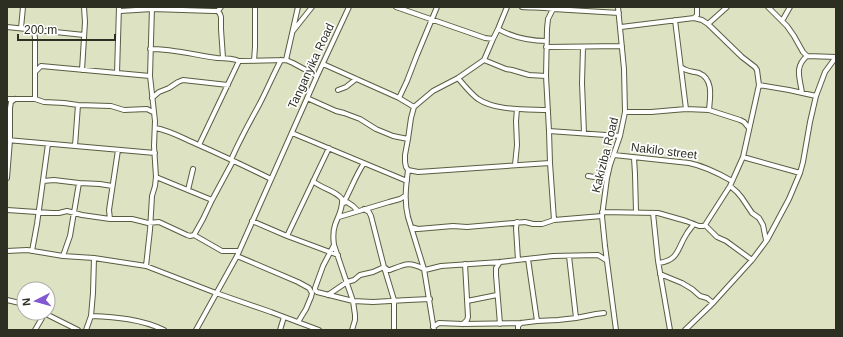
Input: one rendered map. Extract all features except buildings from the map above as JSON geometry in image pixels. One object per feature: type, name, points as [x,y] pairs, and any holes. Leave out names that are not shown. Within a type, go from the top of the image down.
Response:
[{"type":"street","points":[[21,28],[23,7]]},
{"type":"street","points":[[82,70],[84,7]]},
{"type":"street","points":[[254,61],[255,7]]},
{"type":"street","points":[[194,235],[204,220],[212,200],[232,161],[246,126],[271,79],[284,60],[298,7]]},
{"type":"street","points":[[292,33],[312,7]]},
{"type":"street","name":"Tanganyika Road","points":[[196,330],[237,256],[349,7]]},
{"type":"street","points":[[396,7],[485,38],[493,39]]},
{"type":"street","points":[[399,98],[437,7]]},
{"type":"street","points":[[434,329],[424,270],[406,208],[408,170],[405,162],[405,155],[411,118],[414,107],[427,96],[458,78],[484,60],[507,7]]},
{"type":"street","points":[[522,7],[544,7],[553,10],[619,13]]},
{"type":"street","name":"Kakiziba Road","points":[[616,330],[606,260],[602,214],[607,178],[620,136],[625,112],[624,69],[618,7]]},
{"type":"street","points":[[694,18],[697,15],[697,7]]},
{"type":"street","points":[[708,24],[727,7]]},
{"type":"street","points":[[768,7],[792,31],[803,52],[807,56],[836,57]]},
{"type":"street","points":[[782,21],[790,7]]},
{"type":"street","points":[[146,266],[152,196],[156,177],[154,146],[155,128],[150,76],[152,8]]},
{"type":"street","points":[[117,73],[120,9],[152,8],[213,11],[219,9],[221,17],[223,58]]},
{"type":"street","points":[[553,10],[548,19],[547,28],[546,76],[554,220]]},
{"type":"street","points":[[411,228],[422,229],[453,226],[467,227],[518,222],[542,224],[554,220],[602,214],[636,212],[658,213],[699,226],[705,225],[730,186],[743,158],[759,85],[757,70],[702,20],[694,18],[621,27]]},
{"type":"street","points":[[675,20],[686,109]]},
{"type":"street","points":[[7,27],[84,35]]},
{"type":"street","points":[[30,29],[34,34],[36,61],[35,99]]},
{"type":"street","points":[[498,29],[506,34],[518,38],[531,41],[546,41]]},
{"type":"street","points":[[34,34],[38,30]]},
{"type":"street","points":[[546,47],[622,46]]},
{"type":"street","points":[[583,47],[582,83],[584,133]]},
{"type":"street","points":[[150,49],[161,49],[230,58],[239,61],[284,60],[317,76]]},
{"type":"street","points":[[802,93],[799,68],[801,62],[807,56]]},
{"type":"street","points":[[684,330],[713,304],[752,260],[767,240],[789,199],[800,173],[816,96],[825,72],[836,57]]},
{"type":"street","points":[[484,60],[506,69],[529,75],[546,76]]},
{"type":"street","points":[[36,61],[38,65],[41,66],[150,76]]},
{"type":"street","points":[[199,145],[239,61]]},
{"type":"street","points":[[323,64],[399,98],[414,107]]},
{"type":"street","points":[[36,71],[41,66]]},
{"type":"street","points":[[681,67],[686,70],[699,73],[708,81],[711,88],[709,110]]},
{"type":"street","points":[[458,78],[469,92],[486,103],[500,107],[517,109],[548,110]]},
{"type":"street","points":[[338,90],[346,87],[356,79]]},
{"type":"street","points":[[152,98],[159,92],[183,80],[228,85]]},
{"type":"street","points":[[759,85],[816,96]]},
{"type":"street","points":[[308,98],[336,111],[360,119],[376,129],[393,136],[408,139]]},
{"type":"street","points":[[7,175],[10,105],[7,99],[35,99],[44,102],[64,103],[78,106],[111,106],[124,110],[147,109],[153,112]]},
{"type":"street","points":[[10,105],[15,99]]},
{"type":"street","points":[[76,146],[78,106]]},
{"type":"street","points":[[515,165],[517,145],[517,109]]},
{"type":"street","points":[[625,112],[651,112],[686,109],[709,110],[740,120],[749,128]]},
{"type":"street","points":[[155,128],[160,128],[199,145],[271,179]]},
{"type":"street","points":[[549,131],[620,136]]},
{"type":"street","points":[[292,133],[407,181]]},
{"type":"street","points":[[9,140],[155,153]]},
{"type":"street","points":[[32,250],[39,212],[48,144]]},
{"type":"street","points":[[287,236],[328,148]]},
{"type":"street","points":[[110,219],[109,210],[118,150]]},
{"type":"street","name":"Nakilo street","points":[[614,155],[699,165],[732,181]]},
{"type":"street","points":[[634,158],[636,174],[636,212]]},
{"type":"street","points":[[743,158],[800,173]]},
{"type":"street","points":[[352,330],[355,320],[353,301],[334,245],[334,228],[344,202],[357,174],[364,163]]},
{"type":"street","points":[[408,170],[418,172],[550,164]]},
{"type":"street","points":[[188,190],[193,169]]},
{"type":"street","points":[[588,176],[607,178]]},
{"type":"street","points":[[156,177],[212,200]]},
{"type":"street","points":[[43,181],[54,180],[79,184],[100,184],[112,186]]},
{"type":"street","points":[[312,181],[320,187],[330,190],[340,196],[344,202],[347,202],[358,211]]},
{"type":"street","points":[[63,256],[70,236],[79,184]]},
{"type":"street","points":[[730,186],[742,198],[752,213],[759,218],[763,225],[767,240]]},
{"type":"street","points":[[339,217],[406,196]]},
{"type":"street","points":[[371,216],[375,206]]},
{"type":"street","points":[[364,209],[369,212],[371,216],[394,300],[394,330]]},
{"type":"street","points":[[7,210],[52,213],[67,211],[82,216],[110,219],[132,219],[150,223],[159,222],[187,235],[194,235],[222,251],[239,251]]},
{"type":"street","points":[[653,213],[660,274],[670,330]]},
{"type":"street","points":[[252,221],[338,256]]},
{"type":"street","points":[[518,222],[516,228],[518,260]]},
{"type":"street","points":[[659,263],[668,261],[677,254],[686,235],[694,224]]},
{"type":"street","points":[[705,225],[752,260]]},
{"type":"street","points":[[414,238],[415,234],[422,229]]},
{"type":"street","points":[[334,245],[315,288],[317,292],[353,301],[373,302],[430,299]]},
{"type":"street","points":[[598,254],[605,246]]},
{"type":"street","points":[[7,251],[32,250],[63,256],[94,258],[146,266],[319,330]]},
{"type":"street","points":[[384,267],[390,270],[405,264],[414,264],[424,270],[441,266],[500,262],[553,256],[598,254],[606,260]]},
{"type":"street","points":[[237,256],[310,288],[312,293],[311,296],[306,309],[298,322]]},
{"type":"street","points":[[569,256],[576,318]]},
{"type":"street","points":[[86,330],[91,316],[94,258]]},
{"type":"street","points":[[528,259],[537,321]]},
{"type":"street","points":[[500,262],[496,268],[500,324]]},
{"type":"street","points":[[463,324],[467,320],[466,264]]},
{"type":"street","points":[[328,295],[360,275],[373,272],[384,267]]},
{"type":"street","points":[[660,274],[682,283],[700,296],[707,298],[713,304]]},
{"type":"street","points":[[467,301],[497,296]]},
{"type":"street","points":[[432,320],[439,323],[500,324],[558,320],[604,313]]},
{"type":"street","points":[[91,316],[132,319],[145,322],[164,330]]},
{"type":"street","points":[[280,330],[284,317]]},
{"type":"street","points":[[56,319],[78,330]]},
{"type":"street","points":[[35,330],[40,321]]},
{"type":"street","points":[[434,329],[439,323]]},
{"type":"street","points":[[518,330],[518,326],[521,323]]}]
